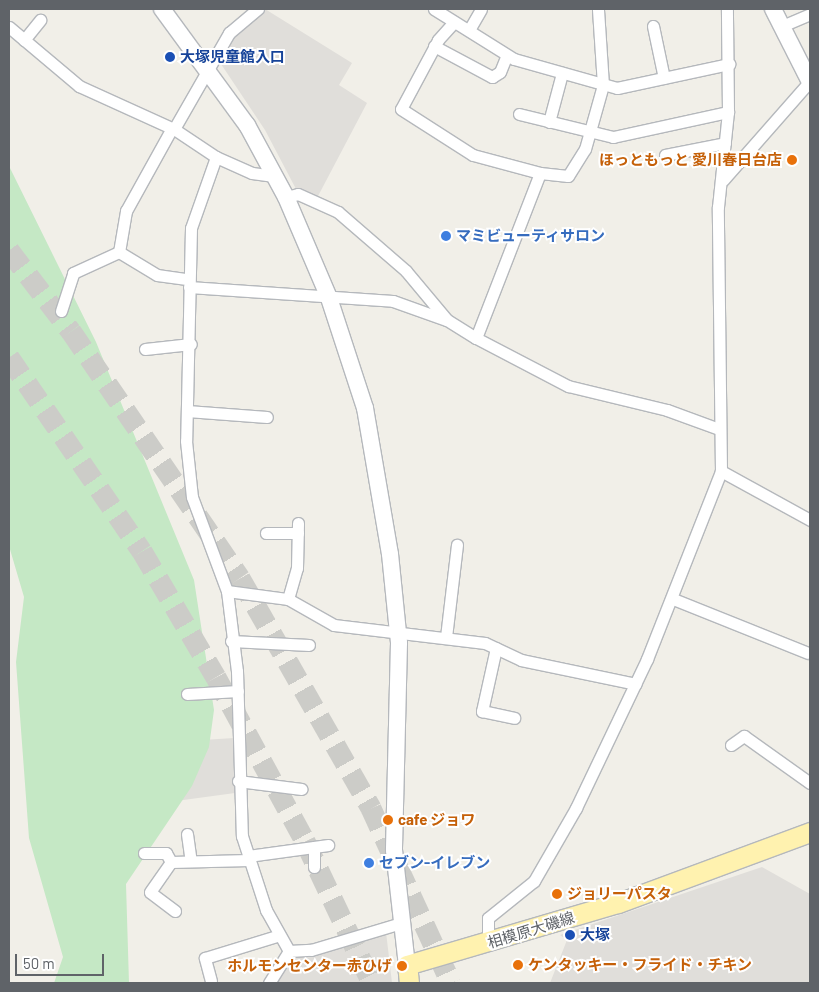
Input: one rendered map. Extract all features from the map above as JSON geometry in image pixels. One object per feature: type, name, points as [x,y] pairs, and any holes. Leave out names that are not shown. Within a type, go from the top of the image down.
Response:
[{"type":"main road","name":"相模原大磯線","points":[[408,974],[488,944],[618,903],[810,832]]},
{"type":"street","points":[[162,9],[208,69],[247,125],[286,197],[329,298],[367,418],[390,554],[398,629],[394,850],[408,974]]},
{"type":"street","points":[[119,252],[126,211],[173,128],[229,33],[258,9]]},
{"type":"street","points":[[434,9],[507,55],[617,88],[728,64]]},
{"type":"street","points":[[469,30],[481,9]]},
{"type":"street","points":[[454,22],[434,46],[401,109],[473,155],[540,173],[568,176],[592,131],[603,85],[598,9]]},
{"type":"street","points":[[488,944],[488,918],[540,873],[636,684],[673,599],[721,471],[719,429],[718,207],[723,180],[728,112],[727,9]]},
{"type":"street","points":[[723,180],[810,82],[773,9]]},
{"type":"street","points":[[782,26],[810,14]]},
{"type":"street","points":[[24,40],[40,20]]},
{"type":"street","points":[[653,26],[664,78]]},
{"type":"street","points":[[9,27],[79,86],[173,128],[216,157],[252,173],[274,176]]},
{"type":"street","points":[[434,46],[492,77],[500,72],[507,55]]},
{"type":"street","points":[[549,122],[562,73]]},
{"type":"street","points":[[519,114],[613,137],[728,112]]},
{"type":"street","points":[[665,155],[726,143]]},
{"type":"street","points":[[216,157],[192,223],[188,283],[191,344],[187,411],[192,498],[227,590],[231,641],[238,691],[238,810],[248,858],[277,936],[289,951]]},
{"type":"street","points":[[476,338],[540,173]]},
{"type":"street","points":[[286,197],[298,194],[338,212],[406,271],[447,320]]},
{"type":"street","points":[[119,252],[158,275],[188,283],[329,298],[393,301],[447,320],[476,338],[568,386],[667,410],[719,429]]},
{"type":"street","points":[[61,311],[73,273],[119,252]]},
{"type":"street","points":[[145,349],[191,344]]},
{"type":"street","points":[[187,411],[243,420],[267,416]]},
{"type":"street","points":[[721,471],[810,520]]},
{"type":"street","points":[[266,533],[298,528],[297,568],[288,599]]},
{"type":"street","points":[[446,637],[457,545]]},
{"type":"street","points":[[227,590],[288,599],[334,625],[398,629],[446,637],[496,648],[521,660],[636,684]]},
{"type":"street","points":[[673,599],[808,652]]},
{"type":"street","points":[[231,641],[309,645]]},
{"type":"street","points":[[496,648],[482,711],[514,718]]},
{"type":"street","points":[[187,694],[238,691]]},
{"type":"street","points":[[731,745],[744,736],[810,783]]},
{"type":"street","points":[[238,781],[301,788]]},
{"type":"street","points":[[187,834],[191,861]]},
{"type":"street","points":[[175,911],[146,890],[171,862],[248,858],[328,845]]},
{"type":"street","points":[[314,847],[314,867]]},
{"type":"street","points":[[144,853],[166,853],[171,862]]},
{"type":"street","points":[[289,951],[311,950],[401,923]]},
{"type":"street","points":[[211,981],[203,953],[277,936]]},
{"type":"street","points":[[269,983],[289,951]]},
{"type":"shaded area","points":[[265,9],[352,63],[339,85],[367,103],[317,198],[296,189],[265,130],[217,58],[229,39]]},
{"type":"shaded area","points":[[234,738],[235,793],[176,801],[186,741]]},
{"type":"shaded area","points":[[762,867],[810,894],[810,983],[550,983],[567,940],[560,935]]},
{"type":"shaded area","points":[[386,932],[392,983],[273,983],[293,955]]},
{"type":"green space","points":[[9,166],[96,342],[194,580],[214,710],[209,747],[192,786],[126,884],[129,983],[54,983],[63,957],[29,838],[16,662],[24,597],[9,546]]},
{"type":"tunnel","points":[[9,250],[71,331],[240,578],[371,808],[451,983]]},
{"type":"tunnel","points":[[9,357],[142,551],[216,677],[305,841],[372,983]]},
{"type":"place","name":"大塚児童館入口","points":[[170,57]]},
{"type":"place","name":"ほっともっと 愛川春日台店","points":[[792,160]]},
{"type":"place","name":"マミビューティサロン","points":[[446,236]]},
{"type":"place","name":"cafe ジョワ","points":[[388,820]]},
{"type":"place","name":"セブン-イレブン","points":[[369,863]]},
{"type":"place","name":"ジョリーパスタ","points":[[557,894]]},
{"type":"place","name":"大塚","points":[[570,935]]},
{"type":"place","name":"ケンタッキー・フライド・チキン","points":[[518,965]]},
{"type":"place","name":"ホルモンセンター赤ひげ","points":[[402,966]]}]
